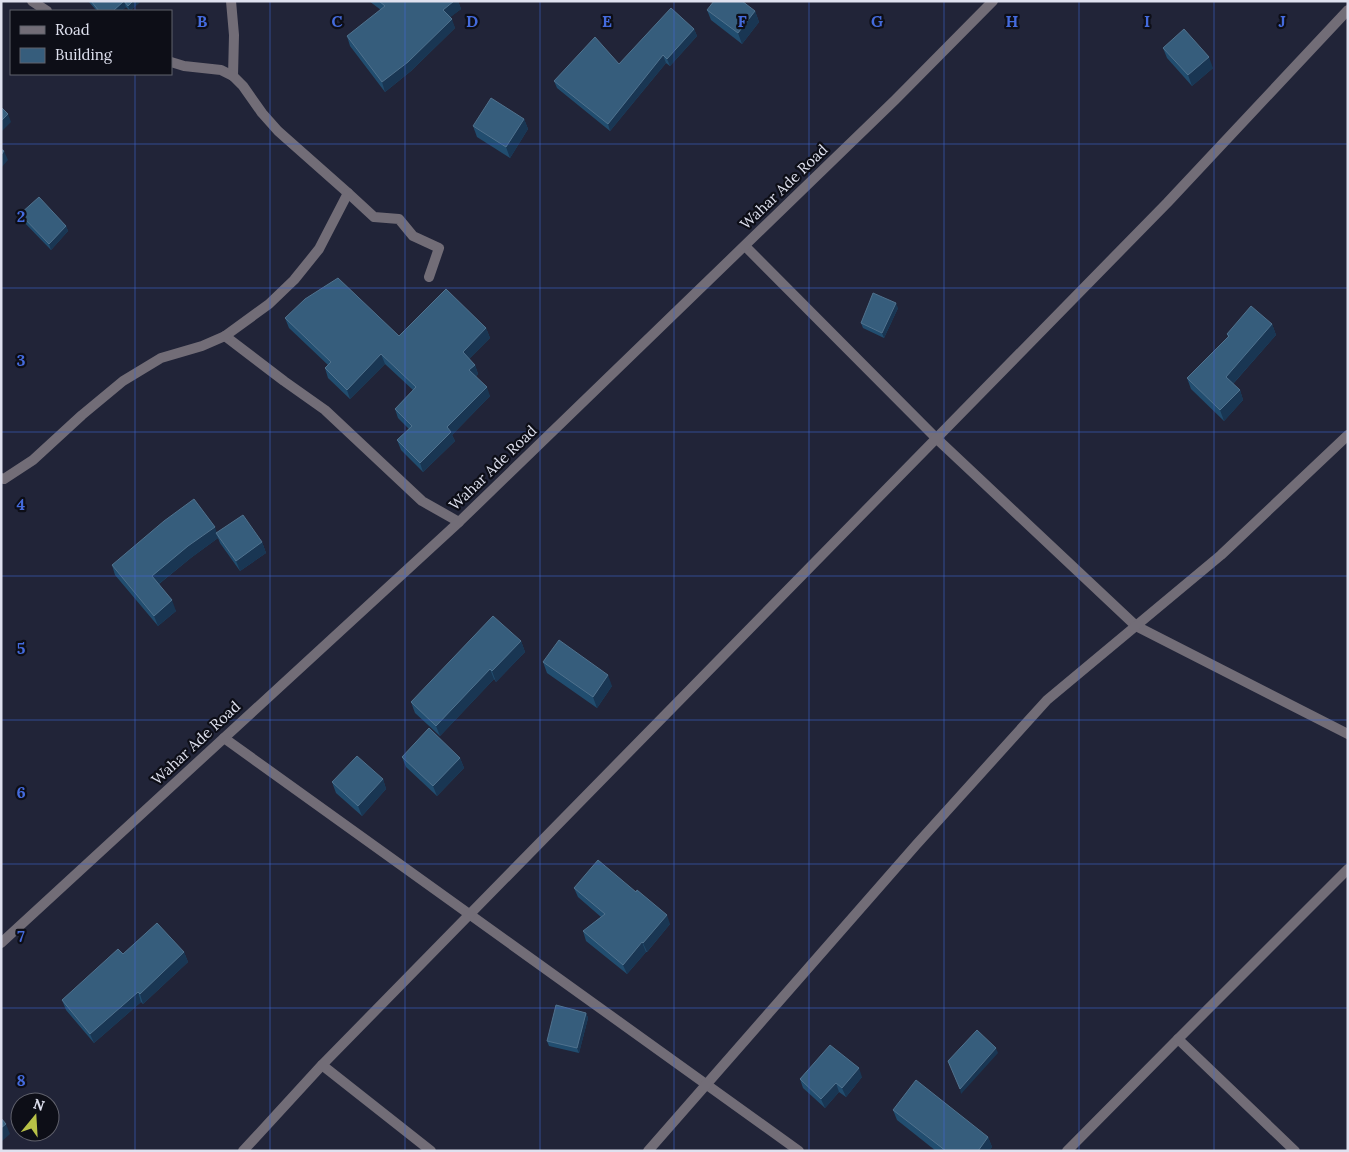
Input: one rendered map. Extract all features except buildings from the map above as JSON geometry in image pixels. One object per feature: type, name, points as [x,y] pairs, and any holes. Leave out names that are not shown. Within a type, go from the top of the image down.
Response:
[{"type":"street","points":[[32,1],[45,10]]},
{"type":"street","points":[[231,1],[234,35],[233,76]]},
{"type":"street","name":"Wahar Ade Road","points":[[1,943],[459,522],[895,100],[993,1]]},
{"type":"street","points":[[243,1151],[322,1065],[1167,203],[1348,10]]},
{"type":"street","points":[[172,62],[184,66],[220,70],[233,76],[243,86],[278,132],[374,217],[399,220],[413,236],[439,248],[429,277]]},
{"type":"street","points":[[1,478],[4,479],[33,460],[123,381],[161,358],[202,346],[225,336],[269,304],[294,280],[319,249],[348,192]]},
{"type":"street","points":[[745,246],[936,438],[1136,626],[1348,734]]},
{"type":"street","points":[[225,336],[326,410],[422,501],[459,522]]},
{"type":"street","points":[[648,1151],[916,845],[1047,700],[1221,555],[1348,435]]},
{"type":"street","points":[[224,738],[799,1151]]},
{"type":"street","points":[[1068,1151],[1348,869]]},
{"type":"street","points":[[1178,1039],[1295,1151]]},
{"type":"street","points":[[322,1065],[431,1151]]}]
